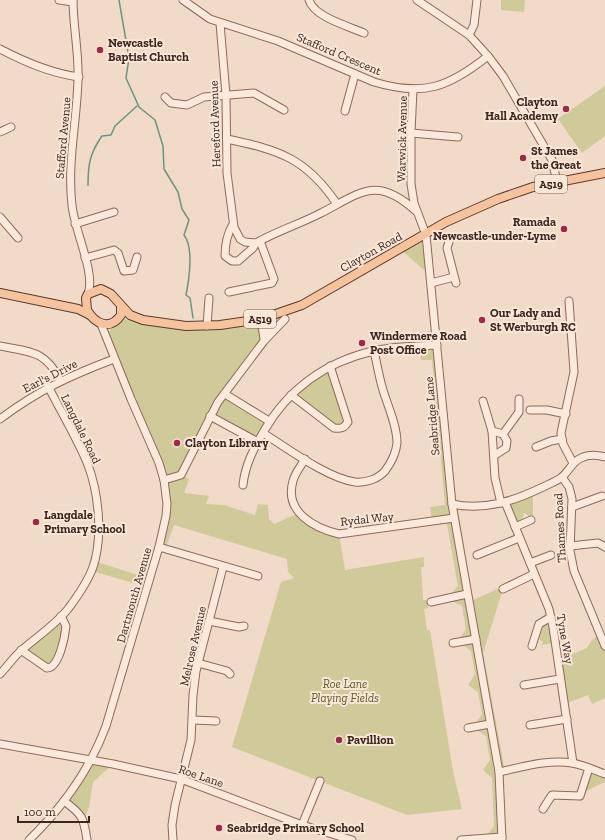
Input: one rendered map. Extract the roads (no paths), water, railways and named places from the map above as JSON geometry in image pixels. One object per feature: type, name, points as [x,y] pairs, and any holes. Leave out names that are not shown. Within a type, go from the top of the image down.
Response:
[{"type":"main road","name":"Clayton Road","points":[[121,307],[130,316],[143,320],[186,326],[232,324],[264,318],[302,305],[426,235],[446,222],[498,199],[533,187],[605,173]]},
{"type":"main road","points":[[65,306],[79,303],[95,290],[103,290]]},
{"type":"main road","name":"A519","points":[[103,290],[111,294],[121,307]]},
{"type":"main road","points":[[0,293],[78,309],[90,315],[101,324]]},
{"type":"main road","points":[[87,295],[86,306],[90,315]]},
{"type":"main road","points":[[115,322],[121,315],[121,307]]},
{"type":"main road","name":"Clayton Road","points":[[115,322],[143,320]]},
{"type":"main road","name":"A519","points":[[101,324],[107,325],[115,322]]},
{"type":"street","points":[[59,0],[73,1]]},
{"type":"street","name":"Stafford Crescent","points":[[183,0],[200,14],[285,44],[387,86],[413,89],[431,88],[455,80],[488,56]]},
{"type":"street","points":[[309,0],[311,5],[320,13],[364,33]]},
{"type":"street","points":[[417,0],[469,35],[488,56],[503,76],[552,160],[557,182]]},
{"type":"street","points":[[469,35],[474,25],[477,0]]},
{"type":"street","name":"Stafford Avenue","points":[[73,1],[78,77],[77,114],[71,152],[70,180],[75,224],[90,275],[90,284],[87,295]]},
{"type":"street","name":"Hereford Avenue","points":[[220,22],[226,95],[227,173],[233,224],[236,234],[240,239],[245,242],[258,242]]},
{"type":"street","points":[[0,49],[20,60],[45,70],[78,77]]},
{"type":"street","points":[[345,111],[355,74]]},
{"type":"street","name":"Warwick Avenue","points":[[413,89],[411,133],[412,194],[426,235]]},
{"type":"street","points":[[165,97],[171,103],[187,105],[204,97],[254,93],[284,110]]},
{"type":"street","points":[[0,132],[11,127]]},
{"type":"street","points":[[411,133],[458,137]]},
{"type":"street","points":[[227,139],[271,150],[300,164],[324,184],[337,204]]},
{"type":"street","name":"Hereford Avenue","points":[[233,224],[229,231],[225,246],[225,256],[228,259],[238,261],[258,242],[357,193],[372,190],[392,194],[404,199],[418,212]]},
{"type":"street","points":[[404,199],[412,194]]},
{"type":"street","points":[[75,224],[114,212]]},
{"type":"street","points":[[0,217],[18,238]]},
{"type":"street","name":"Seabridge Lane","points":[[426,235],[452,504],[467,594],[473,608],[476,639],[499,772],[502,838]]},
{"type":"street","points":[[229,292],[272,282],[274,279],[258,242]]},
{"type":"street","points":[[431,283],[455,280],[447,248],[449,242]]},
{"type":"street","points":[[85,258],[114,250],[118,253],[124,272],[133,270],[137,257]]},
{"type":"street","name":"Stafford Avenue","points":[[90,275],[103,290]]},
{"type":"street","points":[[207,326],[209,298]]},
{"type":"street","points":[[569,301],[574,372],[562,439],[563,444],[574,463]]},
{"type":"street","points":[[264,318],[268,331],[264,341]]},
{"type":"street","points":[[164,480],[178,477],[184,470],[210,416],[264,341],[284,319]]},
{"type":"street","points":[[108,339],[115,322]]},
{"type":"street","name":"Dartmouth Avenue","points":[[29,840],[46,824],[64,801],[99,746],[159,547],[167,509],[164,480],[159,462],[114,359],[108,339],[101,324]]},
{"type":"street","points":[[243,485],[248,463],[270,421],[291,395],[311,377],[346,359],[374,351],[437,345]]},
{"type":"street","points":[[0,346],[35,353],[44,357],[53,366],[60,380]]},
{"type":"street","points":[[263,433],[338,477],[355,482],[374,479],[381,475],[390,465],[397,444],[395,429],[380,379],[374,351]]},
{"type":"street","name":"Earl's Drive","points":[[0,419],[48,386],[114,359]]},
{"type":"street","points":[[291,395],[334,428],[340,429],[345,427],[348,422],[330,366]]},
{"type":"street","name":"Langdale Road","points":[[0,674],[21,650],[61,616],[77,596],[93,566],[98,520],[96,498],[87,464],[48,386]]},
{"type":"street","points":[[225,394],[270,421]]},
{"type":"street","points":[[503,434],[519,412],[520,399]]},
{"type":"street","name":"Tyne Way","points":[[484,401],[492,431],[495,478],[503,503],[515,527],[551,618],[567,719],[572,763]]},
{"type":"street","points":[[530,410],[547,410],[566,414]]},
{"type":"street","points":[[210,416],[258,442]]},
{"type":"street","points":[[492,431],[503,434],[508,441],[506,448],[494,455]]},
{"type":"street","points":[[536,447],[551,441],[562,439]]},
{"type":"street","points":[[452,504],[472,506],[503,503],[532,492],[562,477],[574,463],[581,458],[592,455],[605,457]]},
{"type":"street","name":"Rydal Way","points":[[305,459],[293,480],[292,499],[300,516],[314,526],[326,531],[339,534],[454,518]]},
{"type":"street","name":"Thames Road","points":[[562,477],[571,493],[572,508],[570,546],[574,571],[605,646]]},
{"type":"street","points":[[572,508],[602,496]]},
{"type":"street","points":[[515,527],[528,519]]},
{"type":"street","points":[[477,555],[519,538]]},
{"type":"street","points":[[570,546],[598,542],[605,547]]},
{"type":"street","points":[[159,547],[258,576]]},
{"type":"street","points":[[530,563],[550,555]]},
{"type":"street","name":"Melrose Avenue","points":[[173,840],[172,825],[181,779],[191,740],[193,695],[198,663],[224,567]]},
{"type":"street","points":[[503,589],[534,574]]},
{"type":"street","points":[[431,602],[467,594]]},
{"type":"street","points":[[21,650],[47,668],[50,668],[56,664],[66,627],[61,616]]},
{"type":"street","points":[[532,646],[539,624],[551,618]]},
{"type":"street","points":[[209,621],[239,627],[244,626]]},
{"type":"street","points":[[453,643],[476,639]]},
{"type":"street","points":[[198,663],[227,671],[230,674]]},
{"type":"street","points":[[524,685],[560,678]]},
{"type":"street","points":[[530,725],[567,719]]},
{"type":"street","points":[[193,720],[216,720]]},
{"type":"street","points":[[468,728],[490,724]]},
{"type":"street","name":"Roe Lane","points":[[0,744],[181,779],[302,825],[352,840]]},
{"type":"street","points":[[499,772],[551,762],[572,763],[605,774]]},
{"type":"street","points":[[543,809],[552,795],[580,796],[589,768]]},
{"type":"street","points":[[302,825],[320,781]]},
{"type":"street","points":[[64,801],[79,812],[85,824],[87,840]]},
{"type":"street","points":[[461,840],[502,838]]},
{"type":"waterway","points":[[119,0],[129,58],[126,78],[139,107],[155,120],[163,146],[164,169],[178,192],[182,209],[189,220],[184,235],[187,240],[190,255],[186,295],[190,298],[193,318]]},
{"type":"waterway","points":[[88,185],[90,159],[98,142],[102,136],[111,135],[115,126],[137,106]]},
{"type":"place","name":"Newcastle Baptist Church","points":[[100,50]]},
{"type":"place","name":"Clayton Hall Academy","points":[[566,109]]},
{"type":"place","name":"St James the Great","points":[[523,158]]},
{"type":"place","name":"Ramada Newcastle-under-Lyme","points":[[564,229]]},
{"type":"place","name":"Our Lady and St Werburgh RC","points":[[482,320]]},
{"type":"place","name":"Windermere Road Post Office","points":[[362,343]]},
{"type":"place","name":"Clayton Library","points":[[177,443]]},
{"type":"place","name":"Langdale Primary School","points":[[36,522]]},
{"type":"place","name":"Pavillion","points":[[339,740]]},
{"type":"place","name":"Seabridge Primary School","points":[[219,828]]},
{"type":"park label","name":"Roe Lane Playing Fields","points":[[345,691]]}]
